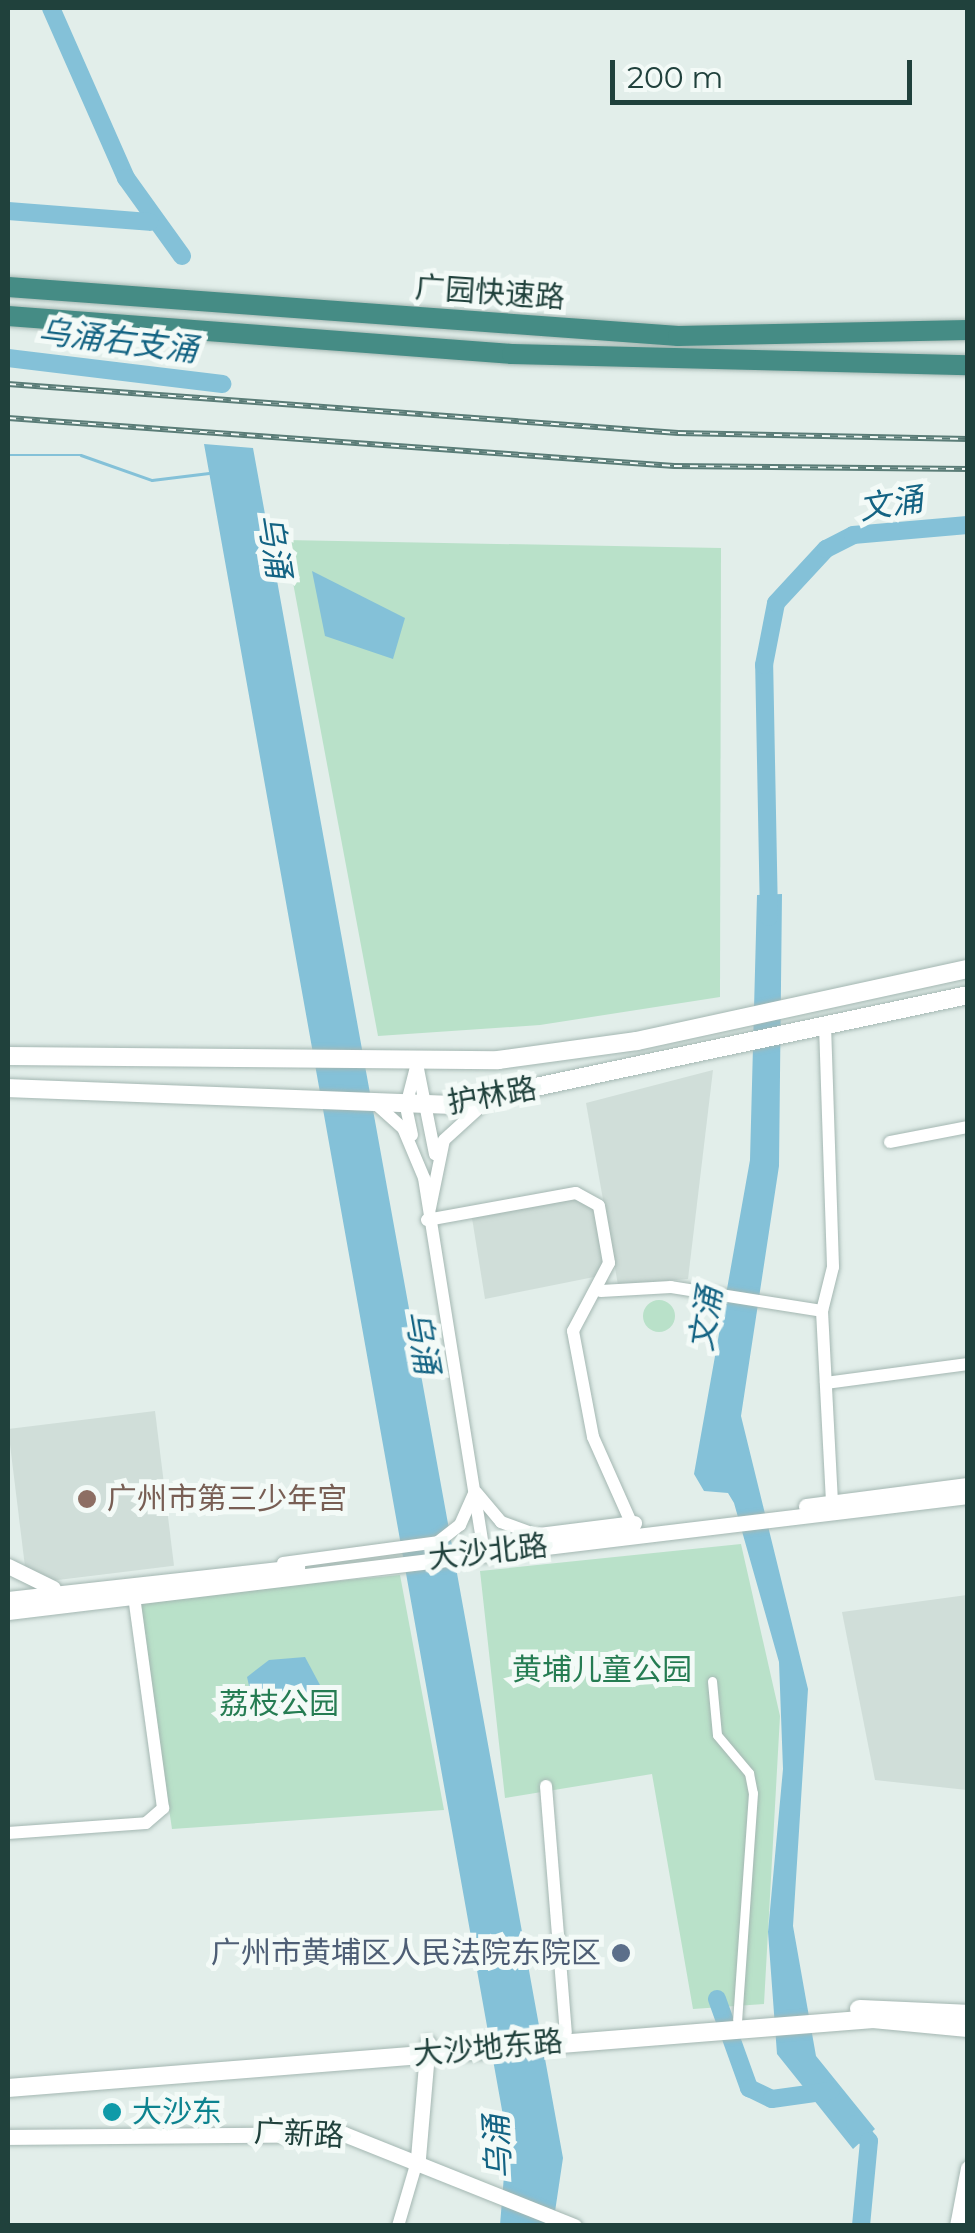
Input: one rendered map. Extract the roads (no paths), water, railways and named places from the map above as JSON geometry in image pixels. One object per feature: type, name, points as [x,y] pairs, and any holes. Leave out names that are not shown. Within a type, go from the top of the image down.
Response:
[{"type":"highway","name":"广园快速路","points":[[8,287],[660,335],[859,337],[968,330]]},
{"type":"highway","name":"广园快速路","points":[[8,316],[512,354],[968,365]]},
{"type":"main road","points":[[859,337],[968,320]]},
{"type":"main road","name":"护林路","points":[[8,1056],[417,1064],[543,1055],[736,1020],[968,969]]},
{"type":"main road","name":"护林路","points":[[8,1088],[432,1106],[547,1087],[968,995]]},
{"type":"main road","points":[[543,1055],[538,1074],[547,1087]]},
{"type":"main road","points":[[50,1057],[50,1089]]},
{"type":"main road","name":"大沙地东路","points":[[8,2088],[554,2036],[821,2018],[885,2006],[968,2014]]},
{"type":"main road","name":"大沙地东路","points":[[714,2026],[737,2019],[896,2018],[968,2028]]},
{"type":"main road","name":"大沙地东路","points":[[8,2078],[429,2048]]},
{"type":"street","points":[[826,1025],[833,1267],[822,1312],[832,1502]]},
{"type":"street","points":[[417,1064],[406,1106],[483,1545]]},
{"type":"street","points":[[417,1064],[432,1106],[436,1166]]},
{"type":"street","points":[[426,1220],[436,1166],[454,1126],[490,1098]]},
{"type":"street","points":[[376,1104],[416,1156]]},
{"type":"street","points":[[890,1142],[968,1127]]},
{"type":"street","points":[[426,1220],[586,1192],[599,1206],[608,1245],[601,1291],[573,1332],[593,1437],[633,1526]]},
{"type":"street","points":[[601,1291],[713,1294],[822,1312]]},
{"type":"street","points":[[826,1383],[968,1364]]},
{"type":"street","name":"大沙北路","points":[[796,1513],[832,1502],[968,1484]]},
{"type":"street","points":[[475,1490],[501,1522],[537,1535]]},
{"type":"street","points":[[456,1545],[475,1490]]},
{"type":"street","name":"大沙北路","points":[[483,1545],[537,1535],[968,1496]]},
{"type":"street","name":"大沙北路","points":[[8,1600],[394,1551],[456,1545],[588,1543],[633,1526]]},
{"type":"street","name":"大沙北路","points":[[8,1612],[385,1567],[456,1545]]},
{"type":"street","points":[[8,1566],[27,1582],[67,1591]]},
{"type":"street","points":[[8,1834],[146,1824],[163,1808],[134,1596]]},
{"type":"street","points":[[712,1681],[717,1735],[749,1773],[753,1793],[737,2019]]},
{"type":"street","points":[[546,1786],[554,2036]]},
{"type":"street","points":[[398,2226],[418,2158],[429,2048]]},
{"type":"street","name":"广新路","points":[[8,2136],[302,2130],[418,2158],[573,2225]]},
{"type":"street","points":[[956,2226],[968,2168]]},
{"type":"water","name":"乌涌","points":[[204,444],[253,448],[563,2158],[553,2225],[500,2225],[507,2138]]},
{"type":"water","points":[[312,571],[405,618],[393,659],[325,636]]},
{"type":"water","points":[[782,894],[779,1166],[741,1416],[808,1689],[793,1926],[816,2056],[875,2129],[853,2149],[777,2054],[768,1932],[783,1769],[779,1662],[734,1503],[728,1493],[704,1491],[694,1474],[750,1160],[757,895]]},
{"type":"water","points":[[305,1657],[328,1700],[319,1708],[250,1690],[247,1677],[269,1660]]},
{"type":"waterway","points":[[51,8],[126,178],[182,256]]},
{"type":"waterway","name":"乌涌右支涌","points":[[8,211],[150,222]]},
{"type":"waterway","name":"乌涌右支涌","points":[[8,358],[222,384]]},
{"type":"waterway","points":[[8,455],[81,455],[152,480],[209,473]]},
{"type":"waterway","name":"文涌","points":[[769,917],[764,665],[776,603],[826,549],[853,535],[968,525]]},
{"type":"waterway","points":[[717,1999],[749,2088],[772,2099],[830,2091]]},
{"type":"waterway","name":"文涌","points":[[855,2124],[869,2141],[861,2226]]},
{"type":"railway","points":[[8,384],[678,433],[968,439]]},
{"type":"railway","points":[[8,418],[674,466],[968,469]]},
{"type":"place","name":"广州市第三少年宫","points":[[87,1499]]},
{"type":"place","name":"广州市黄埔区人民法院东院区","points":[[621,1953]]},
{"type":"place","name":"大沙东","points":[[112,2112]]},
{"type":"park label","name":"黄埔儿童公园","points":[[602,1670]]},
{"type":"park label","name":"荔枝公园","points":[[279,1704]]}]
